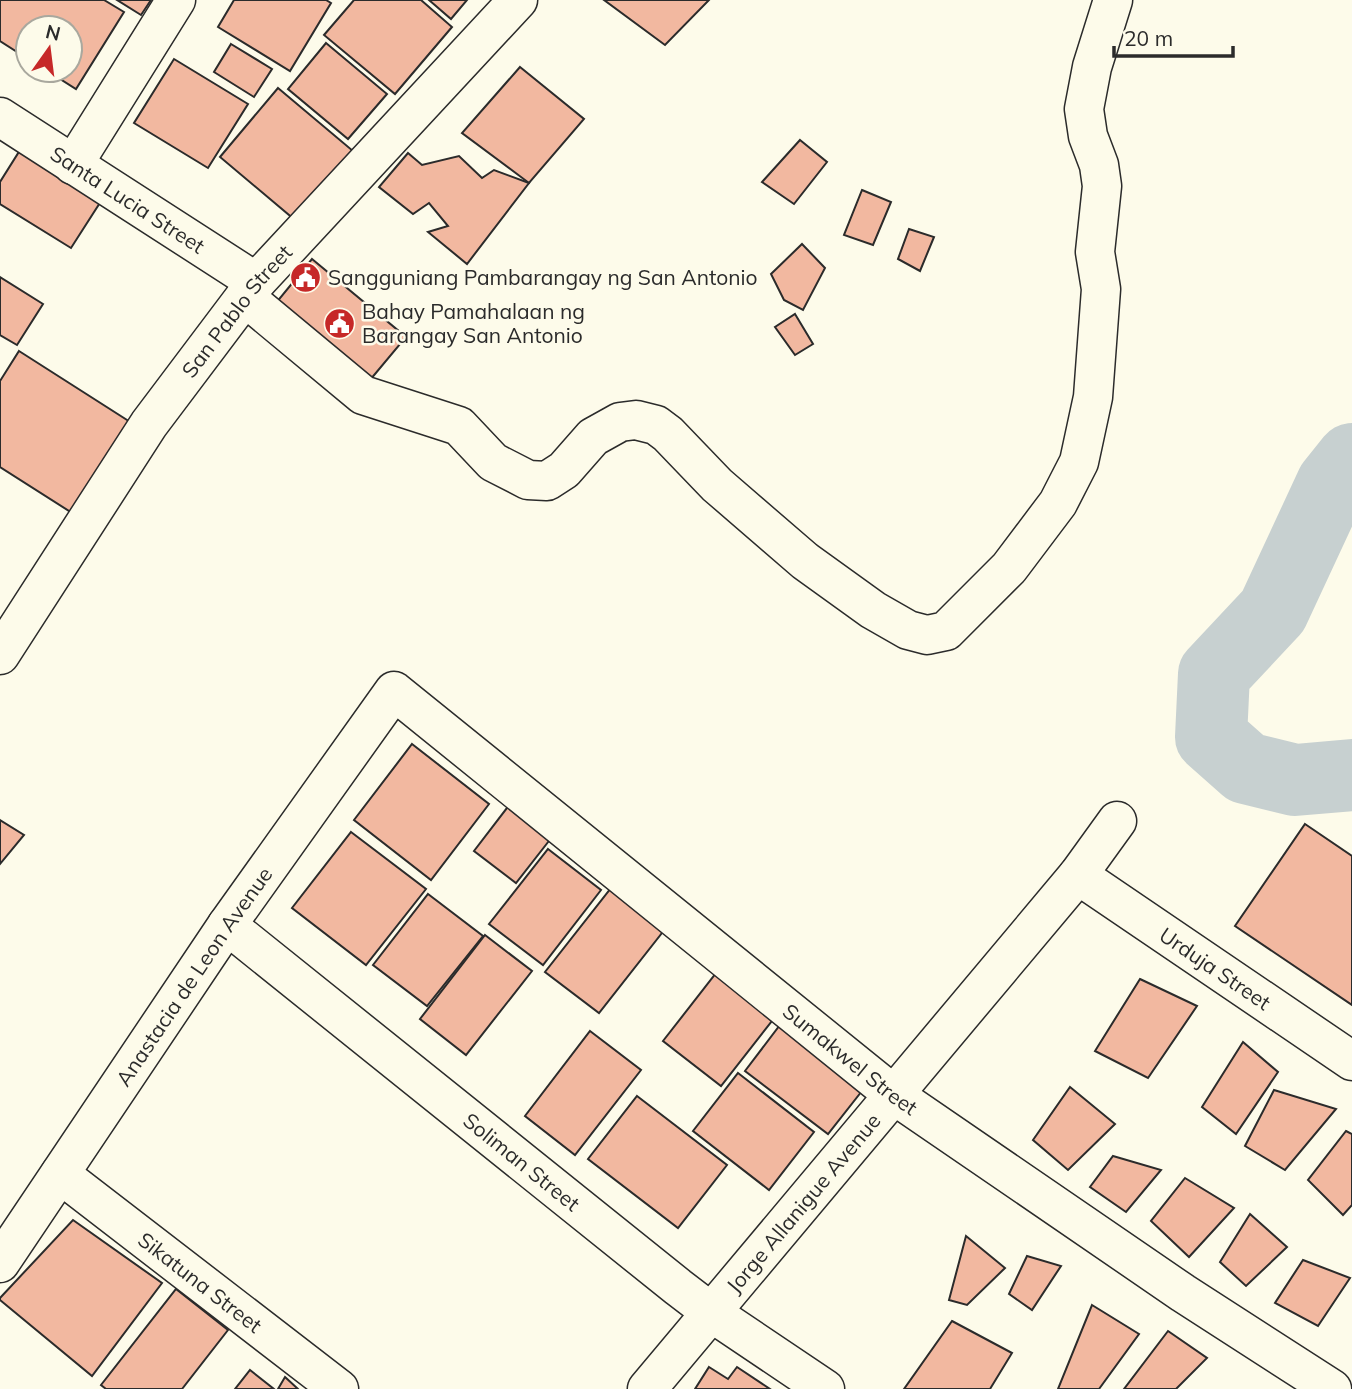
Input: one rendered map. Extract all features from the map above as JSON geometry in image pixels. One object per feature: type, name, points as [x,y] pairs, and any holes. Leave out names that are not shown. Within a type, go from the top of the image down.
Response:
[{"type":"street","points":[[73,165],[176,0]]},
{"type":"street","name":"San Pablo Street","points":[[6,633],[149,424],[250,290],[519,0]]},
{"type":"street","name":"Santa Lucia Street","points":[[0,117],[250,290],[363,395],[459,426],[494,462],[528,480],[547,481],[564,470],[593,438],[620,422],[636,420],[656,425],[717,485],[805,561],[873,610],[908,630],[927,635],[946,631],[1009,568],[1058,503],[1079,462],[1093,397],[1101,289],[1095,252],[1102,186],[1099,164],[1088,136],[1084,109],[1092,66],[1113,0]]},
{"type":"street","name":"Anastacia de Leon Avenue","points":[[0,1263],[228,925],[394,691]]},
{"type":"street","name":"Sumakwel Street","points":[[394,691],[894,1096],[1171,1286],[1332,1389]]},
{"type":"street","name":"Jorge Allanigue Avenue","points":[[647,1389],[1078,875],[1117,821]]},
{"type":"street","name":"Urduja Street","points":[[1078,875],[1352,1061]]},
{"type":"street","name":"Soliman Street","points":[[228,925],[712,1312],[825,1389]]},
{"type":"street","name":"Sikatuna Street","points":[[60,1174],[339,1389]]},
{"type":"building","points":[[0,0],[104,0],[124,12],[84,76],[84,14],[14,14],[14,50],[0,41]]},
{"type":"building","points":[[117,0],[151,0],[141,15]]},
{"type":"building","points":[[234,0],[326,0],[331,3],[290,71],[218,27]]},
{"type":"building","points":[[354,0],[421,0],[452,27],[395,94],[324,35]]},
{"type":"building","points":[[429,0],[467,0],[451,19]]},
{"type":"building","points":[[604,0],[709,0],[665,45]]},
{"type":"building","points":[[326,43],[387,94],[348,139],[288,89]]},
{"type":"building","points":[[231,44],[272,69],[254,97],[214,72]]},
{"type":"building","points":[[174,59],[248,104],[208,168],[134,123]]},
{"type":"building","points":[[520,67],[584,119],[529,183],[462,133]]},
{"type":"building","points":[[278,88],[353,151],[295,220],[220,157]]},
{"type":"building","points":[[800,140],[827,162],[794,204],[762,182]]},
{"type":"building","points":[[22,147],[103,198],[71,248],[0,204],[0,182]]},
{"type":"building","points":[[408,153],[422,165],[459,156],[482,178],[494,170],[529,183],[467,264],[428,232],[448,226],[429,203],[413,214],[379,187]]},
{"type":"building","points":[[862,190],[891,202],[873,245],[844,235]]},
{"type":"building","points":[[909,229],[934,237],[920,271],[898,259]]},
{"type":"building","points":[[802,244],[825,268],[803,310],[784,300],[771,274]]},
{"type":"building","name":"Bahay Pamahalaan ng Barangay San Antonio","points":[[312,259],[406,337],[365,386],[271,309]]},
{"type":"building","points":[[0,277],[43,304],[17,345],[0,335]]},
{"type":"building","points":[[795,314],[813,344],[795,355],[775,327]]},
{"type":"building","points":[[19,351],[138,427],[80,518],[0,467],[0,381]]},
{"type":"building","points":[[412,744],[489,804],[431,880],[354,820]]},
{"type":"building","points":[[510,804],[552,837],[516,883],[474,851]]},
{"type":"building","points":[[0,820],[24,835],[0,864]]},
{"type":"building","points":[[1305,824],[1352,856],[1352,1005],[1235,926]]},
{"type":"building","points":[[351,832],[426,889],[366,965],[292,908]]},
{"type":"building","points":[[548,849],[601,890],[543,965],[489,924]]},
{"type":"building","points":[[615,883],[669,924],[599,1013],[545,972]]},
{"type":"building","points":[[428,894],[483,936],[427,1006],[373,965]]},
{"type":"building","points":[[485,935],[532,971],[466,1055],[420,1019]]},
{"type":"building","points":[[720,968],[779,1012],[721,1086],[663,1041]]},
{"type":"building","points":[[1140,979],[1197,1006],[1148,1078],[1095,1051]]},
{"type":"building","points":[[786,1017],[869,1082],[828,1134],[745,1071]]},
{"type":"building","points":[[590,1031],[641,1070],[575,1155],[525,1116]]},
{"type":"building","points":[[1243,1042],[1278,1072],[1236,1134],[1202,1107]]},
{"type":"building","points":[[738,1073],[814,1132],[769,1190],[693,1131]]},
{"type":"building","points":[[1070,1087],[1115,1124],[1068,1170],[1033,1140]]},
{"type":"building","points":[[1274,1090],[1336,1109],[1285,1170],[1245,1146]]},
{"type":"building","points":[[637,1096],[727,1165],[678,1228],[588,1159]]},
{"type":"building","points":[[1346,1131],[1352,1134],[1352,1205],[1343,1215],[1308,1180]]},
{"type":"building","points":[[1113,1156],[1161,1170],[1126,1212],[1090,1187]]},
{"type":"building","points":[[1185,1178],[1234,1208],[1189,1257],[1151,1221]]},
{"type":"building","points":[[1250,1214],[1287,1247],[1246,1286],[1220,1262]]},
{"type":"building","points":[[73,1220],[162,1283],[92,1376],[0,1300]]},
{"type":"building","points":[[966,1236],[1005,1268],[967,1305],[949,1300]]},
{"type":"building","points":[[1027,1256],[1061,1266],[1032,1310],[1009,1294]]},
{"type":"building","points":[[1303,1260],[1350,1278],[1318,1326],[1275,1303]]},
{"type":"building","points":[[176,1289],[228,1330],[182,1389],[106,1389],[101,1385]]},
{"type":"building","points":[[1092,1305],[1139,1334],[1099,1389],[1058,1389]]},
{"type":"building","points":[[952,1321],[1012,1353],[990,1389],[904,1389]]},
{"type":"building","points":[[1168,1331],[1207,1358],[1176,1389],[1124,1389]]},
{"type":"building","points":[[709,1367],[728,1379],[737,1367],[770,1389],[695,1389]]},
{"type":"building","points":[[250,1370],[274,1389],[235,1389]]},
{"type":"building","points":[[285,1377],[298,1389],[278,1389]]},
{"type":"waterway","points":[[1352,459],[1332,484],[1273,611],[1214,674],[1211,737],[1246,768],[1295,780],[1352,775]]},
{"type":"place","name":"Sangguniang Pambarangay ng San Antonio","points":[[305,277]]},
{"type":"place","name":"Bahay Pamahalaan ng Barangay San Antonio","points":[[339,323]]}]
